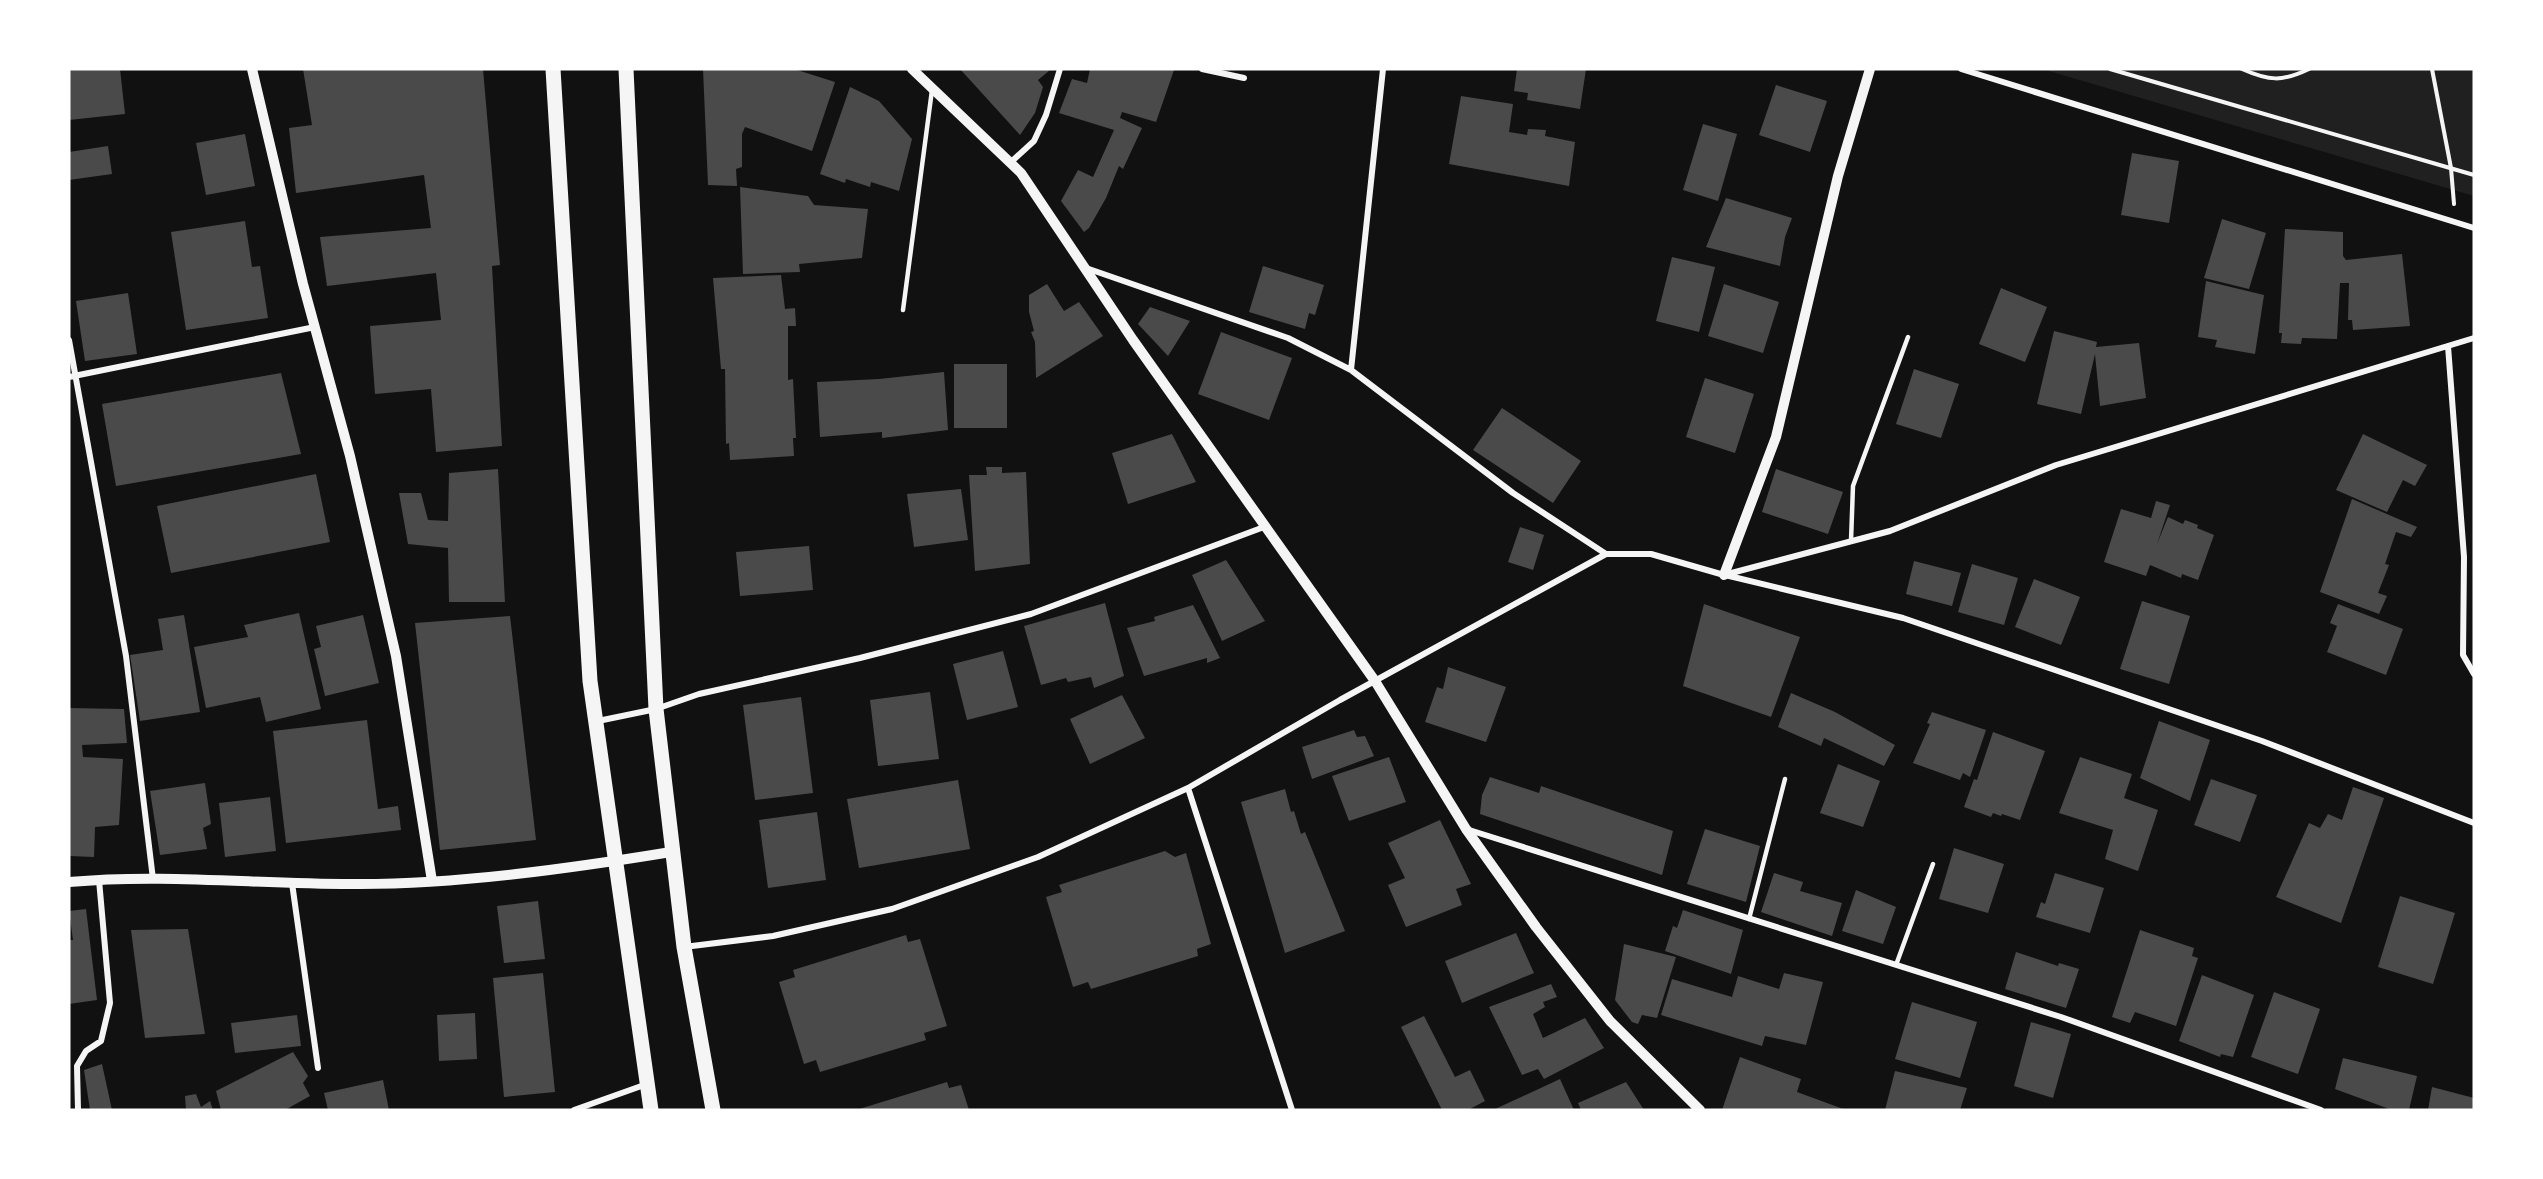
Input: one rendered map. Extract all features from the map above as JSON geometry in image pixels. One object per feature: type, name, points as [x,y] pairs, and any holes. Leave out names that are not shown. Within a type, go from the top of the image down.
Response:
[{"type":"main road","points":[[553,69],[589,669],[614,861],[651,1110]]},
{"type":"main road","points":[[626,69],[656,710],[684,947],[713,1110]]},
{"type":"street","points":[[252,69],[315,327],[350,456],[396,656],[432,881]]},
{"type":"street","points":[[912,69],[1021,173],[1264,528],[1375,681],[1466,829],[1536,927],[1610,1021],[1700,1110]]},
{"type":"street","points":[[1010,163],[1034,141],[1046,115],[1060,69]]},
{"type":"street","points":[[1202,69],[1244,78]]},
{"type":"street","points":[[1351,370],[1383,69]]},
{"type":"street","points":[[1724,575],[1776,437],[1838,176],[1870,69]]},
{"type":"street","points":[[1961,69],[2474,228]]},
{"type":"street","points":[[1084,268],[1288,338],[1351,370],[1513,493],[1606,554]]},
{"type":"street","points":[[72,376],[315,327]]},
{"type":"street","points":[[1724,575],[1890,531],[2056,465],[2474,338]]},
{"type":"street","points":[[69,340],[72,376],[126,656],[153,879]]},
{"type":"street","points":[[2448,346],[2464,557],[2463,655],[2474,674]]},
{"type":"street","points":[[595,722],[656,710],[699,694],[860,658],[1031,614],[1264,528]]},
{"type":"street","points":[[684,947],[772,936],[892,909],[1038,857],[1188,788],[1375,681],[1606,554],[1651,554],[1724,575],[1903,618],[2262,741],[2474,823]]},
{"type":"street","points":[[1188,788],[1292,1110]]},
{"type":"street","points":[[1466,829],[2061,1017],[2320,1110]]},
{"type":"street","points":[[69,882],[99,879],[153,879],[360,885],[432,881],[614,861],[672,852]]},
{"type":"street","points":[[78,1110],[77,1066],[87,1051],[101,1041],[110,1003],[99,879]]},
{"type":"street","points":[[292,883],[318,1068]]},
{"type":"street","points":[[574,1110],[647,1084]]},
{"type":"lane","points":[[903,310],[932,88]]},
{"type":"lane","points":[[1851,541],[1854,486],[1908,337]]},
{"type":"lane","points":[[1749,919],[1785,779]]},
{"type":"lane","points":[[1896,965],[1933,864]]},
{"type":"path","points":[[2110,69],[2474,175]]},
{"type":"path","points":[[2242,69],[2266,79],[2290,78],[2309,69]]},
{"type":"path","points":[[2432,69],[2451,168],[2456,223]]},
{"type":"shaded area","points":[[2042,69],[2474,69],[2474,196]]},
{"type":"building","points":[[69,69],[120,69],[125,114],[69,120]]},
{"type":"building","points":[[303,69],[483,69],[500,265],[492,266],[502,446],[436,452],[431,389],[375,394],[370,326],[441,320],[436,273],[327,286],[320,237],[431,228],[424,175],[296,193],[289,128],[312,125]]},
{"type":"building","points":[[703,69],[794,69],[835,82],[812,151],[745,127],[742,134],[742,167],[736,169],[737,186],[708,185]]},
{"type":"building","points":[[960,69],[1050,70],[1038,80],[1043,87],[1035,113],[1020,135]]},
{"type":"building","points":[[1090,69],[1174,70],[1156,122],[1122,112],[1120,118],[1142,128],[1123,169],[1119,166],[1106,198],[1089,228],[1084,232],[1061,201],[1078,170],[1093,177],[1114,130],[1059,113],[1072,79],[1087,83]]},
{"type":"building","points":[[1517,69],[1586,69],[1580,109],[1527,100],[1528,93],[1514,91]]},
{"type":"building","points":[[1776,85],[1827,101],[1810,152],[1759,135]]},
{"type":"building","points":[[850,87],[879,101],[912,139],[899,191],[871,182],[870,187],[846,179],[845,183],[820,174]]},
{"type":"building","points":[[1461,96],[1513,104],[1509,132],[1527,135],[1528,129],[1546,130],[1545,136],[1575,142],[1569,186],[1449,164]]},
{"type":"building","points":[[1703,124],[1737,134],[1718,201],[1683,190]]},
{"type":"building","points":[[245,134],[255,186],[206,195],[196,143]]},
{"type":"building","points":[[108,146],[112,174],[69,180],[69,152]]},
{"type":"building","points":[[2132,153],[2179,161],[2169,223],[2121,215]]},
{"type":"building","points":[[740,187],[808,196],[814,205],[868,209],[862,258],[799,264],[800,272],[743,274]]},
{"type":"building","points":[[1726,198],[1792,218],[1785,237],[1780,266],[1706,247]]},
{"type":"building","points":[[2222,219],[2266,233],[2249,289],[2204,278]]},
{"type":"building","points":[[245,221],[252,267],[260,266],[268,318],[186,330],[171,232]]},
{"type":"building","points":[[2285,229],[2343,232],[2343,256],[2346,260],[2402,254],[2410,326],[2353,330],[2352,320],[2348,320],[2349,283],[2340,283],[2337,339],[2302,338],[2301,344],[2281,343],[2282,333],[2279,333]]},
{"type":"building","points":[[1672,257],[1715,267],[1699,332],[1656,321]]},
{"type":"building","points":[[1263,266],[1324,285],[1315,315],[1309,313],[1305,329],[1249,312]]},
{"type":"building","points":[[781,275],[785,309],[795,308],[796,326],[788,326],[788,380],[793,379],[796,438],[793,438],[794,456],[730,460],[729,443],[726,444],[725,369],[721,369],[713,278]]},
{"type":"building","points":[[2206,281],[2264,295],[2255,354],[2215,347],[2217,340],[2198,337]]},
{"type":"building","points":[[1047,284],[1064,311],[1079,302],[1103,336],[1036,378],[1035,342],[1031,332],[1034,331],[1029,312],[1029,295]]},
{"type":"building","points":[[1724,284],[1779,302],[1763,353],[1708,336]]},
{"type":"building","points":[[2001,288],[2047,307],[2025,362],[1979,344]]},
{"type":"building","points":[[128,293],[137,354],[85,361],[76,301]]},
{"type":"building","points":[[1150,307],[1190,321],[1168,356],[1138,324]]},
{"type":"building","points":[[2054,331],[2097,342],[2096,347],[2139,343],[2146,398],[2100,406],[2095,354],[2081,414],[2037,404]]},
{"type":"building","points":[[1221,332],[1292,358],[1269,420],[1198,394]]},
{"type":"building","points":[[954,364],[1007,364],[1007,428],[954,428]]},
{"type":"building","points":[[1914,369],[1959,384],[1941,438],[1896,424]]},
{"type":"building","points":[[944,372],[948,430],[882,438],[882,432],[820,437],[817,382],[879,379]]},
{"type":"building","points":[[281,373],[301,454],[116,486],[102,404]]},
{"type":"building","points":[[1705,378],[1754,394],[1735,453],[1686,437]]},
{"type":"building","points":[[1502,408],[1581,461],[1553,503],[1473,450]]},
{"type":"building","points":[[1172,434],[1196,482],[1128,504],[1112,453]]},
{"type":"building","points":[[2363,434],[2427,465],[2415,486],[2403,480],[2387,512],[2336,490]]},
{"type":"building","points":[[986,467],[1002,467],[1002,473],[1026,472],[1030,564],[975,571],[969,475],[987,475]]},
{"type":"building","points":[[498,469],[505,602],[449,602],[448,548],[408,544],[399,493],[421,493],[428,520],[448,521],[449,473]]},
{"type":"building","points":[[1776,469],[1843,492],[1828,534],[1762,512]]},
{"type":"building","points":[[316,474],[330,542],[171,573],[157,506]]},
{"type":"building","points":[[961,489],[968,540],[914,547],[907,494]]},
{"type":"building","points":[[2352,499],[2417,527],[2411,537],[2396,532],[2385,564],[2389,565],[2378,593],[2387,596],[2379,614],[2320,592]]},
{"type":"building","points":[[2156,501],[2170,505],[2157,544],[2168,517],[2183,524],[2185,520],[2198,525],[2197,528],[2214,535],[2198,580],[2182,574],[2181,578],[2150,565],[2146,576],[2104,562],[2121,509],[2151,518]]},
{"type":"building","points":[[1520,527],[1544,535],[1533,570],[1508,562]]},
{"type":"building","points":[[809,546],[813,590],[740,596],[736,552]]},
{"type":"building","points":[[1226,560],[1265,621],[1222,641],[1192,575]]},
{"type":"building","points":[[1914,561],[1961,573],[1952,606],[1906,594]]},
{"type":"building","points":[[1972,564],[2018,578],[2004,625],[1958,612]]},
{"type":"building","points":[[2034,579],[2080,597],[2061,645],[2015,627]]},
{"type":"building","points":[[2142,601],[2190,616],[2169,684],[2120,669]]},
{"type":"building","points":[[1105,603],[1124,676],[1094,688],[1091,677],[1068,682],[1066,678],[1041,685],[1024,626]]},
{"type":"building","points":[[1704,604],[1800,637],[1771,717],[1683,686]]},
{"type":"building","points":[[2338,604],[2403,629],[2386,675],[2327,652],[2337,626],[2330,623]]},
{"type":"building","points":[[1193,605],[1220,658],[1207,663],[1207,658],[1144,676],[1127,628],[1155,621],[1154,617]]},
{"type":"building","points":[[299,613],[321,709],[266,722],[260,697],[206,708],[194,647],[248,637],[244,625]]},
{"type":"building","points":[[184,615],[200,712],[140,721],[130,655],[163,650],[158,619]]},
{"type":"building","points":[[363,615],[379,683],[325,696],[314,649],[321,647],[316,626]]},
{"type":"building","points":[[510,616],[536,840],[440,850],[415,623]]},
{"type":"building","points":[[1003,651],[1018,707],[967,720],[953,664]]},
{"type":"building","points":[[1448,667],[1506,687],[1486,742],[1425,722],[1437,687],[1443,689]]},
{"type":"building","points":[[930,692],[939,759],[878,766],[870,700]]},
{"type":"building","points":[[1791,693],[1835,712],[1895,745],[1884,766],[1824,738],[1821,746],[1778,727]]},
{"type":"building","points":[[1122,695],[1145,738],[1090,764],[1070,719]]},
{"type":"building","points":[[801,697],[813,793],[755,800],[743,705]]},
{"type":"building","points":[[69,708],[124,709],[127,743],[82,745],[83,757],[123,759],[119,825],[95,827],[94,857],[69,856]]},
{"type":"building","points":[[1932,712],[1986,730],[1970,777],[1963,773],[1960,780],[1913,763],[1930,724],[1927,723]]},
{"type":"building","points":[[367,720],[378,809],[398,806],[401,830],[286,843],[273,731]]},
{"type":"building","points":[[2159,721],[2210,740],[2190,801],[2140,778]]},
{"type":"building","points":[[1354,730],[1357,737],[1365,736],[1374,756],[1312,779],[1302,747]]},
{"type":"building","points":[[1993,732],[2045,751],[2020,820],[1993,813],[1991,817],[1964,807],[1974,779],[1977,780]]},
{"type":"building","points":[[1389,757],[1406,802],[1349,821],[1332,776]]},
{"type":"building","points":[[2080,757],[2132,774],[2124,798],[2158,810],[2138,871],[2105,859],[2113,830],[2059,813]]},
{"type":"building","points":[[1838,764],[1880,781],[1863,827],[1820,813]]},
{"type":"building","points":[[1490,777],[1539,793],[1541,786],[1673,831],[1662,875],[1480,814],[1482,795]]},
{"type":"building","points":[[2211,779],[2257,795],[2240,842],[2194,825]]},
{"type":"building","points":[[958,780],[970,849],[859,868],[847,799]]},
{"type":"building","points":[[205,783],[211,824],[203,828],[207,849],[160,855],[150,791]]},
{"type":"building","points":[[2353,787],[2384,798],[2341,923],[2276,897],[2309,823],[2320,828],[2328,814],[2342,820]]},
{"type":"building","points":[[1285,789],[1291,812],[1294,811],[1301,834],[1305,832],[1345,931],[1285,953],[1241,802]]},
{"type":"building","points":[[270,797],[276,851],[225,857],[219,803]]},
{"type":"building","points":[[817,812],[826,880],[768,888],[759,820]]},
{"type":"building","points":[[1440,820],[1471,884],[1456,889],[1462,905],[1406,927],[1388,885],[1405,878],[1388,843]]},
{"type":"building","points":[[1705,829],[1760,846],[1746,902],[1687,884]]},
{"type":"building","points":[[1954,848],[2004,864],[1988,913],[1939,899]]},
{"type":"building","points":[[1165,851],[1175,857],[1186,853],[1211,944],[1197,949],[1198,956],[1091,989],[1088,982],[1073,987],[1046,897],[1062,892],[1059,885]]},
{"type":"building","points":[[1774,873],[1803,882],[1800,891],[1842,903],[1832,936],[1761,912]]},
{"type":"building","points":[[2055,873],[2104,888],[2090,933],[2036,917],[2041,902],[2045,904]]},
{"type":"building","points":[[1856,890],[1896,907],[1883,944],[1842,931]]},
{"type":"building","points":[[2400,896],[2455,913],[2433,984],[2378,967]]},
{"type":"building","points":[[538,901],[545,959],[504,963],[497,906]]},
{"type":"building","points":[[86,909],[97,1000],[69,1004],[69,940],[73,940],[69,911]]},
{"type":"building","points":[[1683,910],[1743,930],[1731,974],[1665,951],[1673,926],[1677,928]]},
{"type":"building","points":[[188,929],[205,1034],[145,1038],[131,930]]},
{"type":"building","points":[[2140,930],[2194,948],[2192,956],[2198,958],[2176,1026],[2135,1012],[2130,1023],[2112,1017]]},
{"type":"building","points":[[1516,933],[1534,973],[1462,1003],[1445,961]]},
{"type":"building","points":[[906,935],[908,942],[920,939],[947,1026],[924,1033],[926,1040],[820,1072],[816,1060],[804,1064],[779,982],[795,977],[793,970]]},
{"type":"building","points":[[1624,944],[1676,957],[1657,1018],[1642,1015],[1638,1024],[1632,1022],[1615,1000]]},
{"type":"building","points":[[2016,952],[2058,966],[2059,963],[2079,969],[2066,1008],[2005,989]]},
{"type":"building","points":[[543,973],[555,1092],[504,1097],[493,978]]},
{"type":"building","points":[[1784,973],[1823,982],[1806,1045],[1765,1036],[1762,1046],[1661,1015],[1672,979],[1732,997],[1738,976],[1779,989]]},
{"type":"building","points":[[2202,975],[2254,995],[2233,1057],[2221,1054],[2220,1057],[2179,1041]]},
{"type":"building","points":[[1551,984],[1557,997],[1543,1002],[1545,1007],[1533,1014],[1543,1038],[1585,1018],[1604,1048],[1544,1079],[1538,1069],[1522,1075],[1489,1007]]},
{"type":"building","points":[[2274,992],[2320,1009],[2298,1074],[2251,1057]]},
{"type":"building","points":[[1912,1002],[1977,1022],[1960,1078],[1895,1059]]},
{"type":"building","points":[[475,1013],[477,1059],[439,1061],[437,1015]]},
{"type":"building","points":[[297,1015],[301,1046],[235,1053],[231,1023]]},
{"type":"building","points":[[1424,1016],[1455,1077],[1470,1070],[1485,1101],[1468,1110],[1442,1110],[1401,1027]]},
{"type":"building","points":[[2031,1022],[2071,1034],[2053,1098],[2014,1086]]},
{"type":"building","points":[[293,1052],[308,1076],[303,1083],[310,1096],[285,1110],[221,1110],[216,1091]]},
{"type":"building","points":[[1740,1057],[1801,1079],[1797,1092],[1846,1110],[1722,1110]]},
{"type":"building","points":[[2343,1058],[2417,1076],[2409,1110],[2392,1110],[2335,1089]]},
{"type":"building","points":[[102,1064],[112,1110],[90,1110],[84,1070]]},
{"type":"building","points":[[1895,1071],[1967,1088],[1960,1110],[1885,1110]]},
{"type":"building","points":[[1560,1079],[1574,1110],[1493,1110]]},
{"type":"building","points":[[383,1080],[389,1110],[328,1110],[324,1093]]},
{"type":"building","points":[[947,1082],[949,1088],[961,1085],[969,1110],[856,1110]]},
{"type":"building","points":[[1626,1082],[1644,1110],[1581,1110],[1578,1103]]},
{"type":"building","points":[[2432,1087],[2474,1098],[2474,1110],[2428,1110]]},
{"type":"building","points":[[196,1094],[201,1107],[210,1101],[213,1110],[186,1110],[185,1096]]}]
